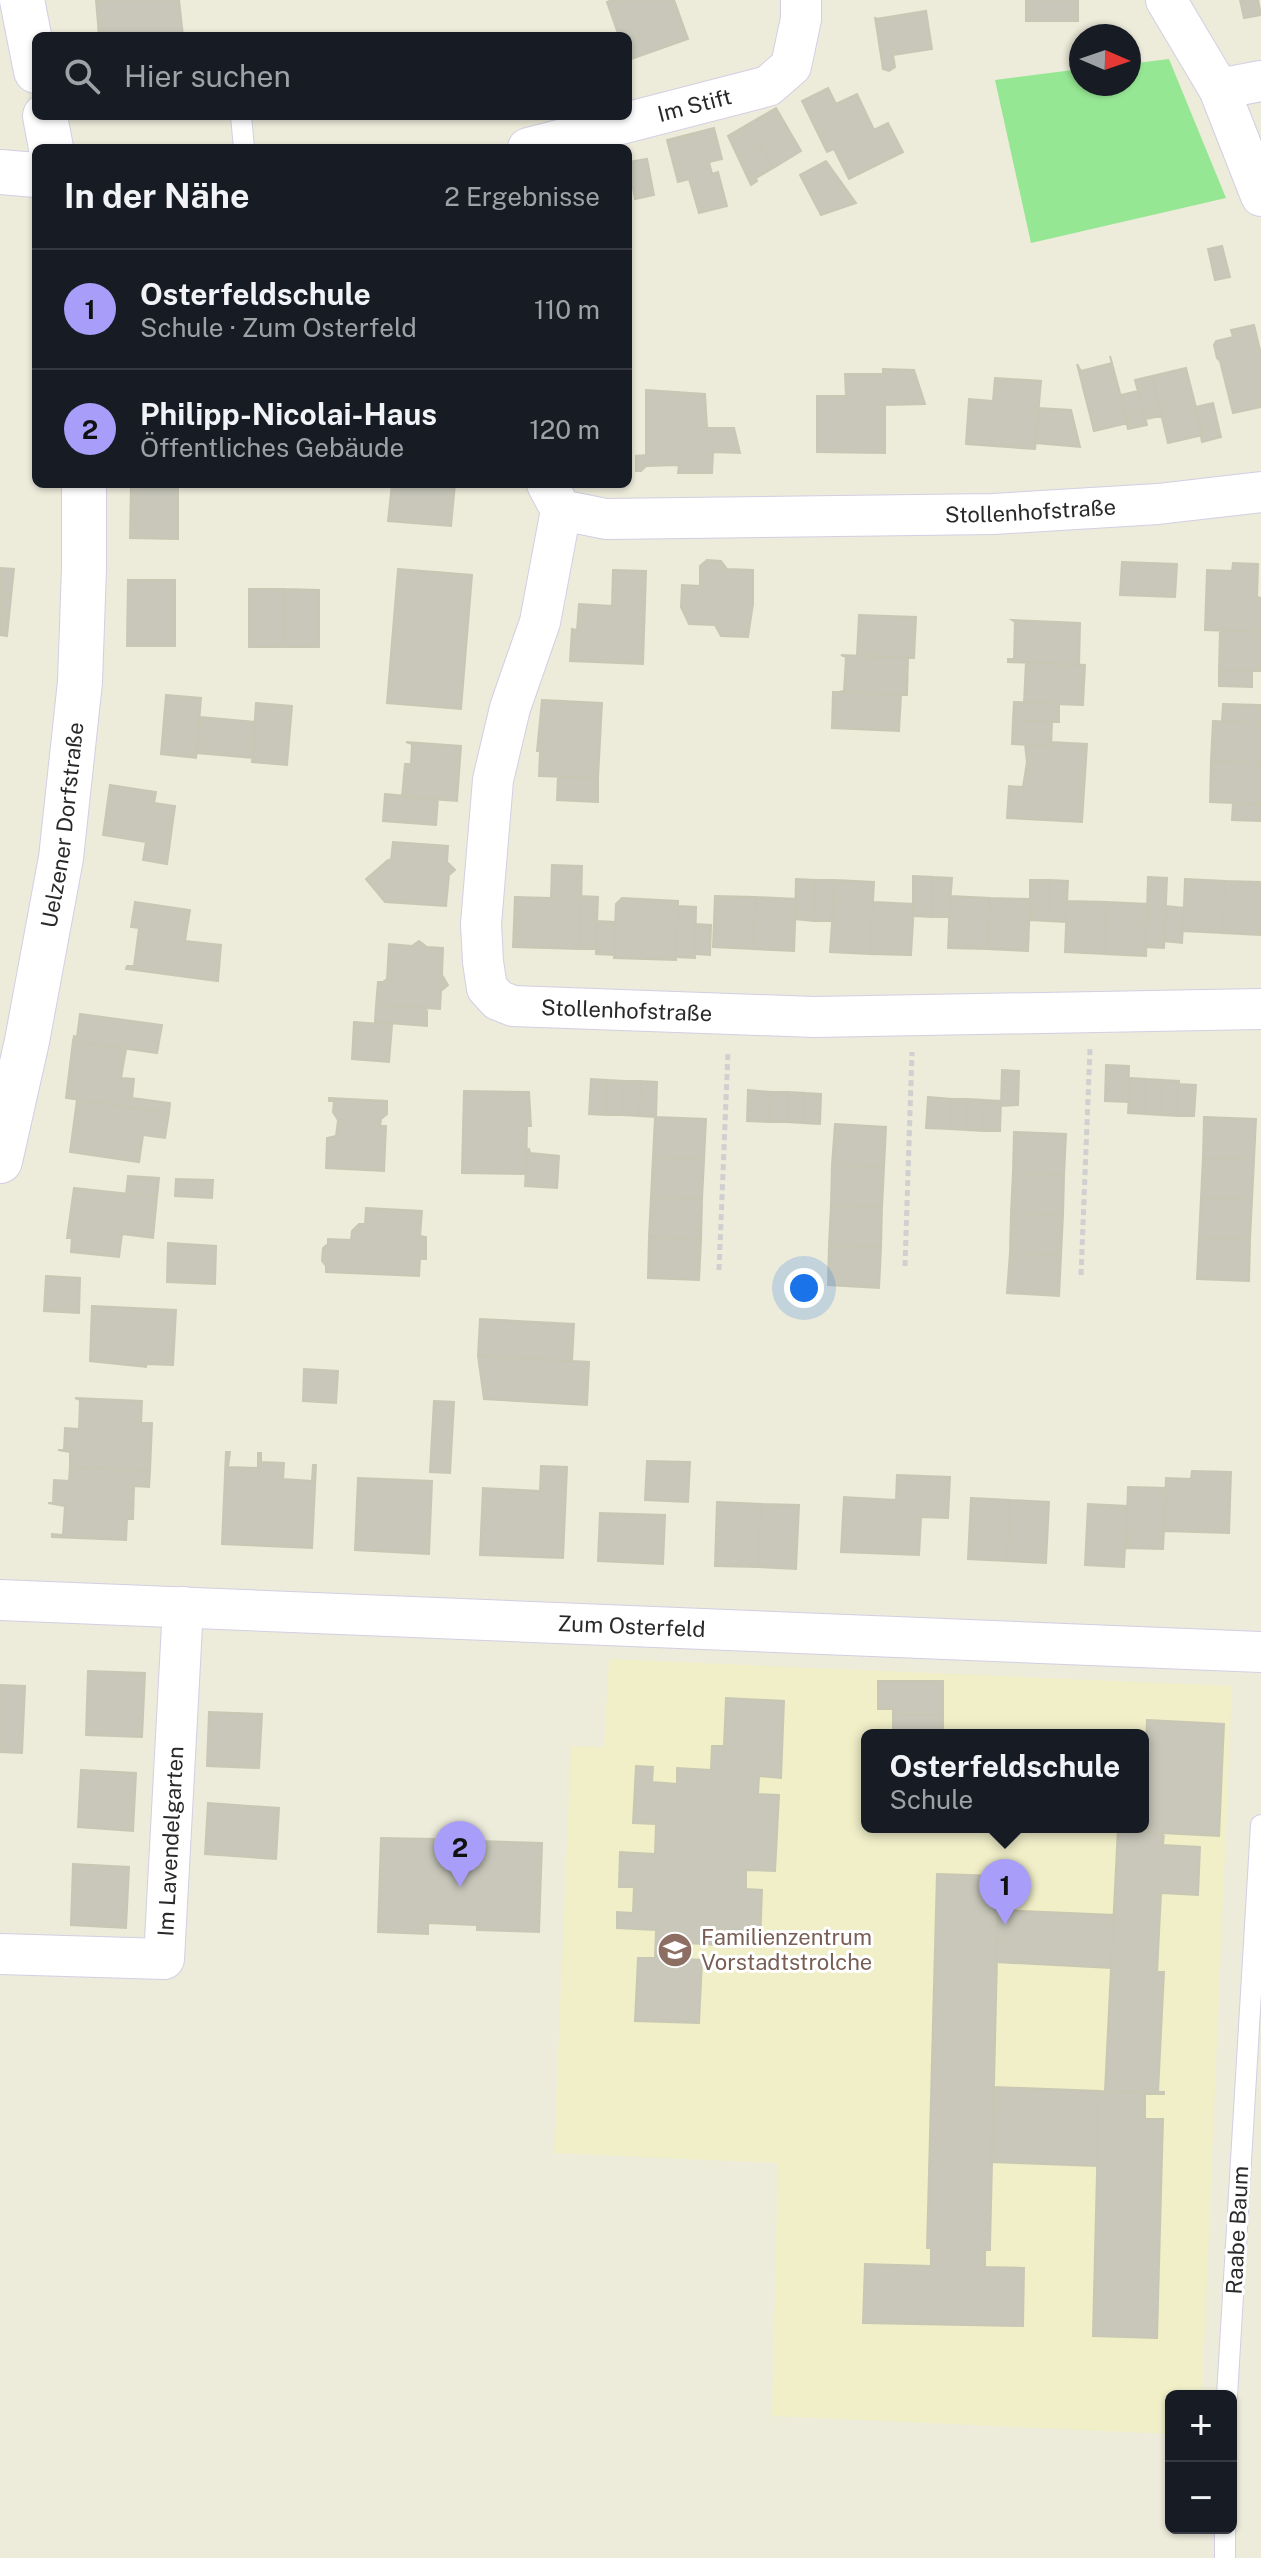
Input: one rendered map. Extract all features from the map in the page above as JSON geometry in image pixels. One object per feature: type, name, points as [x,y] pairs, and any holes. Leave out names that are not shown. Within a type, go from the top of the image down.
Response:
[{"type":"street","points":[[22,0],[32,51]]},
{"type":"street","name":"Im Stift","points":[[543,144],[768,86],[791,66],[801,19],[801,0]]},
{"type":"street","points":[[1166,0],[1219,89],[1261,196]]},
{"type":"street","points":[[1219,89],[1261,81]]},
{"type":"street","points":[[46,120],[50,144]]},
{"type":"street","points":[[0,172],[32,175]]},
{"type":"street","name":"Uelzener Dorfstraße","points":[[0,1161],[27,1041],[61,858],[80,682],[84,488]]},
{"type":"street","name":"Stollenhofstraße","points":[[1261,492],[1158,504],[993,514],[606,519],[554,497],[540,622],[510,708],[493,780],[481,924],[487,988],[498,1000],[513,1006],[814,1017],[1261,1009]]},
{"type":"street","name":"Zum Osterfeld","points":[[0,1600],[1261,1652]]},
{"type":"street","name":"Im Lavendelgarten","points":[[0,1954],[164,1959],[183,1607]]},
{"type":"lane","points":[[241,120],[244,144]]},
{"type":"lane","name":"Raabe Baum","points":[[1227,2390],[1255,1998],[1261,1825]]},
{"type":"lane","points":[[1225,2534],[1225,2558]]},
{"type":"path","points":[[1081,1275],[1091,1012]]},
{"type":"path","points":[[719,1270],[730,1014]]},
{"type":"path","points":[[905,1266],[914,1015]]},
{"type":"shaded area","points":[[609,1659],[1232,1686],[1202,2390],[1165,2390],[1165,2434],[772,2416],[778,2163],[554,2153],[571,1746],[604,1747]]},
{"type":"green space","points":[[1169,59],[1226,198],[1031,243],[995,80],[1069,71],[1069,96],[1141,96],[1141,62]]},
{"type":"building","points":[[96,0],[179,0],[183,32],[99,32]]},
{"type":"building","points":[[674,0],[688,39],[632,59],[632,32],[618,32],[607,2]]},
{"type":"building","points":[[1026,0],[1078,0],[1078,21],[1026,21]]},
{"type":"building","points":[[1240,0],[1258,0],[1261,15],[1244,18]]},
{"type":"building","points":[[926,11],[932,49],[893,55],[895,67],[889,71],[883,69],[875,17]]},
{"type":"building","points":[[828,88],[836,104],[857,94],[874,130],[888,123],[903,152],[849,179],[834,149],[827,152],[802,101]]},
{"type":"building","points":[[776,108],[801,151],[773,168],[760,145],[751,150],[738,130]]},
{"type":"building","points":[[714,128],[722,159],[709,162],[712,174],[718,172],[727,206],[699,213],[689,179],[678,182],[667,140]]},
{"type":"building","points":[[738,130],[751,150],[760,145],[773,168],[756,178],[757,181],[751,185],[728,136]]},
{"type":"building","points":[[647,159],[654,195],[635,199],[632,161]]},
{"type":"building","points":[[826,161],[856,203],[821,215],[800,175]]},
{"type":"building","points":[[1222,246],[1230,277],[1215,280],[1208,249]]},
{"type":"building","points":[[1254,325],[1261,354],[1261,407],[1233,413],[1214,345],[1216,341],[1233,337],[1231,330]]},
{"type":"building","points":[[1112,363],[1128,423],[1094,431],[1077,364],[1081,371]]},
{"type":"building","points":[[1186,368],[1203,435],[1168,443],[1152,376]]},
{"type":"building","points":[[883,369],[914,370],[925,404],[885,405]]},
{"type":"building","points":[[845,374],[885,374],[885,453],[817,452],[817,396],[846,396]]},
{"type":"building","points":[[1152,376],[1162,416],[1145,419],[1135,380]]},
{"type":"building","points":[[995,378],[1041,381],[1035,449],[966,444],[969,399],[993,401]]},
{"type":"building","points":[[646,390],[705,394],[707,428],[734,428],[740,453],[713,452],[712,473],[678,473],[679,465],[646,466],[636,471],[636,456],[646,455]]},
{"type":"building","points":[[1138,391],[1147,425],[1128,429],[1121,395]]},
{"type":"building","points":[[1213,403],[1221,437],[1202,442],[1196,407]]},
{"type":"building","points":[[1038,408],[1071,410],[1080,447],[1036,443]]},
{"type":"building","points":[[131,488],[178,488],[178,539],[130,538]]},
{"type":"building","points":[[392,488],[455,488],[451,526],[388,521]]},
{"type":"building","points":[[707,560],[721,561],[727,569],[753,570],[753,604],[748,637],[721,636],[715,625],[689,624],[681,607],[682,585],[700,586],[700,566]]},
{"type":"building","points":[[1122,562],[1177,564],[1175,597],[1120,595]]},
{"type":"building","points":[[1233,563],[1258,564],[1257,597],[1261,598],[1261,632],[1205,630],[1207,570],[1232,571]]},
{"type":"building","points":[[0,568],[14,569],[11,597],[0,596]]},
{"type":"building","points":[[398,569],[472,575],[461,709],[387,703]]},
{"type":"building","points":[[613,570],[646,571],[643,664],[570,661],[572,629],[577,630],[579,604],[612,606]]},
{"type":"building","points":[[128,580],[175,580],[175,646],[127,646]]},
{"type":"building","points":[[249,589],[284,589],[284,647],[249,647]]},
{"type":"building","points":[[284,589],[319,590],[319,647],[284,647]]},
{"type":"building","points":[[0,596],[11,597],[7,636],[0,635]]},
{"type":"building","points":[[859,615],[916,617],[914,658],[857,655]]},
{"type":"building","points":[[1012,620],[1080,623],[1079,665],[1008,662],[1008,659],[1014,659],[1015,622]]},
{"type":"building","points":[[1220,630],[1261,632],[1261,671],[1219,670]]},
{"type":"building","points":[[841,655],[908,658],[907,695],[839,692],[844,691],[846,657]]},
{"type":"building","points":[[1026,662],[1085,665],[1083,705],[1024,703]]},
{"type":"building","points":[[1219,670],[1252,671],[1252,687],[1219,686]]},
{"type":"building","points":[[833,692],[901,695],[899,731],[832,728]]},
{"type":"building","points":[[166,695],[201,698],[196,758],[161,754]]},
{"type":"building","points":[[542,700],[602,703],[598,778],[539,776],[540,751],[537,751]]},
{"type":"building","points":[[1014,702],[1059,704],[1059,722],[1013,720]]},
{"type":"building","points":[[256,703],[292,706],[287,765],[252,762]]},
{"type":"building","points":[[1223,704],[1261,705],[1261,723],[1222,721]]},
{"type":"building","points":[[200,717],[255,722],[253,758],[197,753]]},
{"type":"building","points":[[1013,720],[1052,722],[1051,746],[1012,744]]},
{"type":"building","points":[[1213,721],[1261,723],[1261,763],[1211,761]]},
{"type":"building","points":[[406,742],[461,746],[457,801],[402,797],[405,764],[411,764],[412,744]]},
{"type":"building","points":[[1051,742],[1087,744],[1082,822],[1007,818],[1009,786],[1023,787],[1027,762],[1025,744],[1051,746]]},
{"type":"building","points":[[1211,761],[1261,763],[1261,804],[1210,802]]},
{"type":"building","points":[[558,776],[598,778],[598,802],[557,800]]},
{"type":"building","points":[[110,785],[156,792],[154,803],[175,806],[167,864],[143,860],[146,842],[103,835]]},
{"type":"building","points":[[385,794],[438,799],[436,825],[383,821]]},
{"type":"building","points":[[1233,803],[1261,804],[1261,821],[1232,820]]},
{"type":"building","points":[[393,842],[448,846],[447,862],[455,870],[449,875],[446,906],[385,902],[366,879],[391,860]]},
{"type":"building","points":[[552,865],[582,866],[580,949],[513,947],[515,897],[551,898]]},
{"type":"building","points":[[913,876],[933,877],[931,917],[913,916]]},
{"type":"building","points":[[933,877],[952,878],[949,917],[931,917]]},
{"type":"building","points":[[1148,877],[1167,878],[1164,948],[1146,947]]},
{"type":"building","points":[[796,879],[815,880],[813,921],[795,919]]},
{"type":"building","points":[[1185,879],[1225,881],[1223,933],[1183,931]]},
{"type":"building","points":[[815,880],[835,880],[831,921],[813,921]]},
{"type":"building","points":[[835,880],[874,882],[870,954],[830,952]]},
{"type":"building","points":[[1030,880],[1050,880],[1048,921],[1030,920]]},
{"type":"building","points":[[1050,880],[1068,881],[1066,922],[1048,921]]},
{"type":"building","points":[[1225,881],[1261,882],[1261,935],[1223,933]]},
{"type":"building","points":[[581,896],[598,897],[596,949],[580,949]]},
{"type":"building","points":[[715,896],[756,897],[753,949],[713,947]]},
{"type":"building","points":[[950,896],[990,898],[988,949],[948,948]]},
{"type":"building","points":[[756,897],[796,899],[794,951],[753,949]]},
{"type":"building","points":[[622,898],[678,901],[676,960],[614,958],[616,904]]},
{"type":"building","points":[[990,898],[1030,899],[1028,951],[988,949]]},
{"type":"building","points":[[1067,901],[1107,902],[1105,954],[1065,952]]},
{"type":"building","points":[[135,902],[190,910],[185,941],[221,945],[218,981],[126,969],[127,966],[134,966],[139,928],[131,927]]},
{"type":"building","points":[[873,902],[914,904],[911,955],[870,954]]},
{"type":"building","points":[[1107,902],[1148,904],[1146,956],[1105,954]]},
{"type":"building","points":[[678,906],[696,907],[695,958],[676,957]]},
{"type":"building","points":[[1166,906],[1184,908],[1182,943],[1164,941]]},
{"type":"building","points":[[597,921],[615,922],[614,955],[596,954]]},
{"type":"building","points":[[696,924],[711,925],[710,955],[695,954]]},
{"type":"building","points":[[419,941],[427,947],[443,948],[442,975],[448,985],[441,991],[440,1009],[376,1005],[378,982],[387,979],[389,944],[412,946]]},
{"type":"building","points":[[376,1005],[427,1008],[427,1026],[375,1022]]},
{"type":"building","points":[[80,1014],[162,1025],[157,1053],[73,1041],[74,1036],[77,1037]]},
{"type":"building","points":[[354,1022],[392,1025],[389,1062],[352,1059]]},
{"type":"building","points":[[73,1041],[126,1049],[121,1078],[134,1079],[132,1098],[170,1103],[169,1113],[66,1098]]},
{"type":"building","points":[[1106,1065],[1129,1066],[1128,1102],[1105,1101]]},
{"type":"building","points":[[1002,1070],[1019,1071],[1018,1105],[1001,1106]]},
{"type":"building","points":[[1130,1078],[1146,1079],[1145,1114],[1128,1113]]},
{"type":"building","points":[[591,1079],[607,1080],[606,1115],[589,1114]]},
{"type":"building","points":[[1146,1079],[1163,1080],[1161,1115],[1145,1114]]},
{"type":"building","points":[[607,1080],[624,1081],[623,1115],[606,1115]]},
{"type":"building","points":[[1163,1080],[1179,1081],[1178,1116],[1161,1115]]},
{"type":"building","points":[[624,1081],[641,1081],[639,1116],[623,1115]]},
{"type":"building","points":[[641,1081],[657,1082],[656,1117],[639,1116]]},
{"type":"building","points":[[1179,1084],[1196,1085],[1194,1116],[1178,1116]]},
{"type":"building","points":[[748,1090],[771,1092],[770,1122],[747,1121]]},
{"type":"building","points":[[464,1091],[529,1092],[531,1126],[527,1126],[526,1174],[462,1173]]},
{"type":"building","points":[[771,1092],[788,1092],[787,1122],[770,1122]]},
{"type":"building","points":[[788,1092],[805,1093],[803,1123],[787,1122]]},
{"type":"building","points":[[805,1093],[821,1094],[820,1124],[803,1123]]},
{"type":"building","points":[[928,1097],[951,1099],[950,1129],[926,1128]]},
{"type":"building","points":[[329,1098],[387,1101],[387,1114],[381,1119],[380,1126],[386,1126],[384,1171],[326,1168],[327,1138],[336,1136],[338,1120],[333,1112],[334,1101],[329,1101]]},
{"type":"building","points":[[951,1099],[968,1099],[967,1130],[950,1129]]},
{"type":"building","points":[[968,1099],[984,1100],[983,1131],[967,1130]]},
{"type":"building","points":[[77,1100],[169,1113],[165,1138],[143,1135],[139,1162],[70,1152]]},
{"type":"building","points":[[984,1100],[1001,1101],[1000,1131],[983,1131]]},
{"type":"building","points":[[655,1117],[706,1119],[704,1160],[653,1157]]},
{"type":"building","points":[[1204,1117],[1256,1119],[1254,1160],[1203,1158]]},
{"type":"building","points":[[835,1124],[886,1127],[884,1167],[832,1165]]},
{"type":"building","points":[[1014,1132],[1066,1134],[1064,1175],[1013,1172]]},
{"type":"building","points":[[529,1149],[530,1153],[559,1156],[557,1188],[525,1186]]},
{"type":"building","points":[[653,1157],[704,1160],[702,1199],[651,1197]]},
{"type":"building","points":[[1203,1158],[1254,1160],[1252,1200],[1201,1198]]},
{"type":"building","points":[[832,1165],[884,1167],[882,1207],[831,1205]]},
{"type":"building","points":[[1013,1172],[1064,1175],[1063,1215],[1011,1213]]},
{"type":"building","points":[[128,1176],[159,1178],[157,1197],[126,1194]]},
{"type":"building","points":[[176,1179],[213,1180],[212,1198],[175,1196]]},
{"type":"building","points":[[74,1188],[157,1197],[153,1238],[122,1234],[119,1257],[71,1252],[72,1238],[67,1238]]},
{"type":"building","points":[[651,1197],[702,1199],[701,1240],[649,1237]]},
{"type":"building","points":[[1201,1198],[1252,1200],[1250,1240],[1199,1238]]},
{"type":"building","points":[[831,1205],[882,1207],[881,1247],[829,1245]]},
{"type":"building","points":[[366,1208],[422,1211],[420,1236],[426,1237],[426,1259],[420,1259],[419,1276],[326,1272],[322,1261],[323,1248],[328,1244],[328,1239],[351,1240],[352,1231],[359,1224],[365,1224]]},
{"type":"building","points":[[1011,1213],[1063,1215],[1061,1255],[1010,1253]]},
{"type":"building","points":[[649,1237],[701,1240],[699,1280],[648,1278]]},
{"type":"building","points":[[1199,1238],[1250,1240],[1249,1281],[1197,1279]]},
{"type":"building","points":[[168,1243],[216,1246],[215,1284],[167,1282]]},
{"type":"building","points":[[829,1245],[881,1247],[879,1288],[828,1285]]},
{"type":"building","points":[[1010,1253],[1061,1255],[1059,1296],[1007,1293]]},
{"type":"building","points":[[46,1276],[80,1278],[79,1313],[44,1311]]},
{"type":"building","points":[[92,1306],[176,1310],[173,1365],[146,1364],[146,1367],[90,1361]]},
{"type":"building","points":[[480,1319],[574,1324],[572,1361],[478,1356]]},
{"type":"building","points":[[478,1356],[589,1362],[587,1405],[484,1399]]},
{"type":"building","points":[[304,1369],[338,1371],[336,1403],[303,1401]]},
{"type":"building","points":[[75,1398],[142,1401],[141,1423],[152,1423],[150,1471],[70,1467],[70,1452],[58,1450],[64,1450],[65,1428],[79,1429],[80,1400]]},
{"type":"building","points":[[434,1401],[454,1402],[450,1473],[430,1472]]},
{"type":"building","points":[[226,1452],[230,1452],[228,1467],[258,1468],[258,1453],[261,1453],[261,1462],[284,1463],[283,1479],[312,1481],[313,1465],[316,1465],[312,1548],[222,1544]]},
{"type":"building","points":[[647,1461],[690,1462],[688,1502],[645,1500]]},
{"type":"building","points":[[541,1466],[567,1467],[563,1558],[480,1555],[483,1488],[540,1491]]},
{"type":"building","points":[[70,1467],[150,1471],[149,1487],[134,1486],[133,1519],[127,1519],[126,1540],[52,1537],[52,1534],[63,1535],[65,1506],[48,1503],[53,1503],[54,1480],[69,1481]]},
{"type":"building","points":[[1192,1471],[1231,1472],[1229,1533],[1164,1531],[1166,1478],[1191,1479]]},
{"type":"building","points":[[897,1475],[950,1477],[948,1518],[921,1517],[919,1555],[841,1552],[844,1497],[896,1500]]},
{"type":"building","points":[[358,1478],[432,1481],[429,1554],[355,1550]]},
{"type":"building","points":[[1128,1487],[1166,1488],[1163,1549],[1126,1548]]},
{"type":"building","points":[[971,1498],[1010,1500],[1007,1561],[968,1559]]},
{"type":"building","points":[[1010,1500],[1049,1502],[1046,1563],[1007,1561]]},
{"type":"building","points":[[717,1502],[761,1504],[758,1567],[715,1566]]},
{"type":"building","points":[[761,1504],[799,1505],[796,1569],[758,1567]]},
{"type":"building","points":[[1088,1504],[1127,1506],[1124,1567],[1085,1565]]},
{"type":"building","points":[[600,1513],[665,1515],[663,1564],[598,1561]]},
{"type":"building","points":[[88,1671],[145,1673],[142,1737],[86,1735]]},
{"type":"building","points":[[878,1681],[943,1681],[943,1715],[893,1714],[893,1709],[878,1709]]},
{"type":"building","points":[[0,1685],[25,1686],[22,1753],[0,1752]]},
{"type":"building","points":[[726,1698],[784,1701],[781,1778],[759,1776],[758,1794],[779,1795],[775,1871],[746,1870],[746,1889],[762,1890],[760,1946],[744,1946],[744,1931],[719,1929],[718,1945],[687,1943],[686,1959],[702,1960],[699,2023],[635,2021],[638,1958],[655,1958],[656,1930],[617,1928],[617,1912],[633,1913],[634,1887],[619,1887],[620,1852],[655,1854],[656,1824],[633,1823],[636,1766],[653,1767],[652,1782],[677,1784],[677,1768],[711,1770],[712,1746],[724,1746]]},
{"type":"building","points":[[209,1712],[262,1714],[259,1768],[207,1766]]},
{"type":"building","points":[[893,1714],[943,1715],[943,1729],[893,1729]]},
{"type":"building","points":[[1147,1720],[1224,1724],[1219,1836],[1149,1832],[1149,1729]]},
{"type":"building","points":[[81,1770],[136,1773],[133,1831],[78,1827]]},
{"type":"building","points":[[208,1803],[279,1808],[276,1859],[205,1854]]},
{"type":"building","points":[[1118,1833],[1164,1833],[1163,1845],[1200,1847],[1198,1895],[1161,1893],[1157,1972],[1164,1972],[1158,2092],[1105,2091]]},
{"type":"building","points":[[381,1838],[434,1839],[433,1849],[479,1850],[479,1841],[542,1843],[539,1932],[477,1930],[477,1925],[428,1923],[428,1934],[378,1932]]},
{"type":"building","points":[[73,1864],[129,1867],[126,1928],[71,1925]]},
{"type":"building","points":[[937,1874],[999,1876],[990,2250],[985,2250],[985,2267],[1024,2268],[1023,2326],[863,2323],[865,2264],[931,2266],[931,2248],[927,2248]]},
{"type":"building","points":[[998,1910],[1114,1915],[1111,1968],[996,1962]]},
{"type":"building","points":[[993,2087],[1099,2091],[1097,2166],[991,2162]]},
{"type":"building","points":[[1099,2091],[1164,2092],[1145,2094],[1145,2119],[1163,2119],[1157,2338],[1093,2336]]},
{"type":"place","name":"Philipp-Nicolai-Haus","points":[[460,1887]]},
{"type":"place","name":"Osterfeldschule","points":[[1005,1925]]},
{"type":"place","name":"Familienzentrum Vorstadtstrolche","points":[[675,1950]]}]
